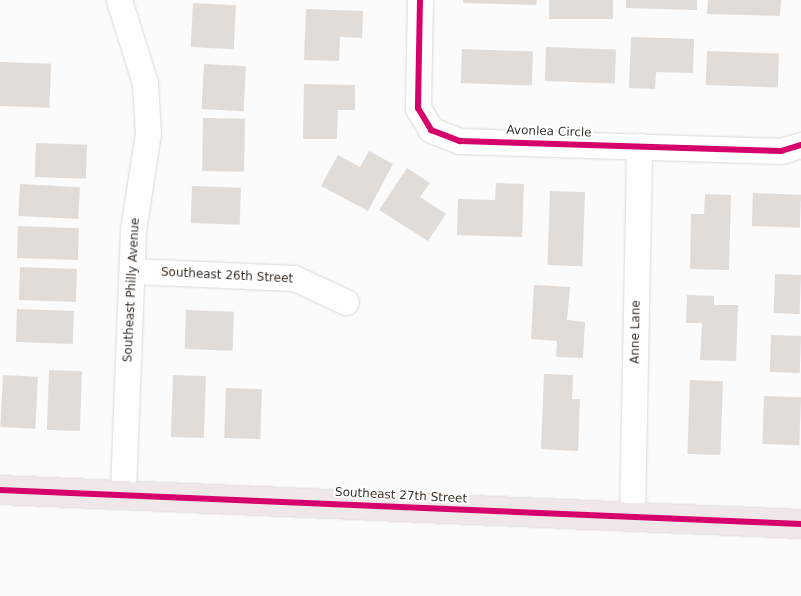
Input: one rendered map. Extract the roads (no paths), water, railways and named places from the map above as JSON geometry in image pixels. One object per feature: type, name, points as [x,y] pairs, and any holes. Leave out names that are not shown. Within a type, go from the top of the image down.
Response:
[{"type":"main road","name":"Southeast 27th Street","points":[[0,490],[801,524]]},
{"type":"street","name":"Southeast Philly Avenue","points":[[119,0],[146,83],[148,133],[134,230],[123,495]]},
{"type":"street","name":"Avonlea Circle","points":[[420,0],[418,108],[431,130],[460,141],[781,151],[801,146]]},
{"type":"street","name":"Anne Lane","points":[[632,518],[639,146]]},
{"type":"street","name":"Southeast 26th Street","points":[[132,271],[294,278],[346,302]]}]
